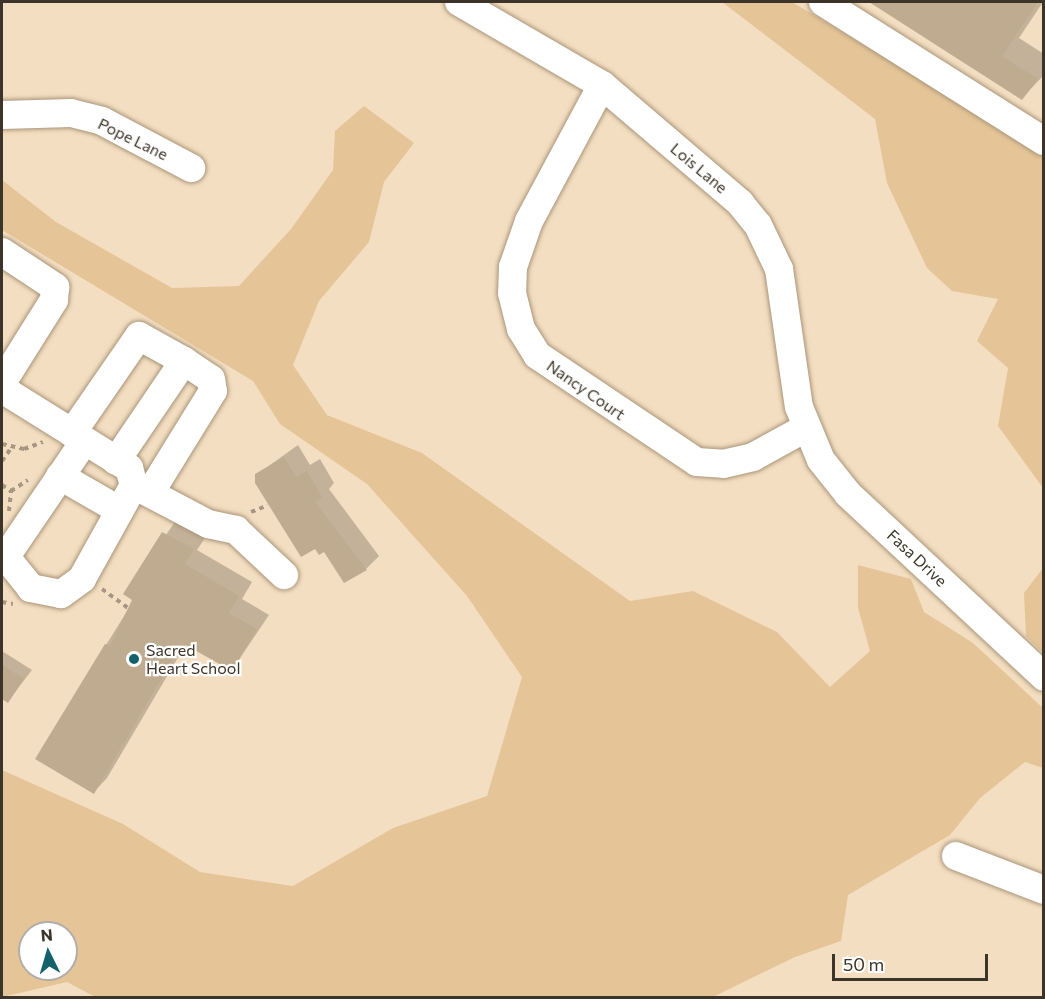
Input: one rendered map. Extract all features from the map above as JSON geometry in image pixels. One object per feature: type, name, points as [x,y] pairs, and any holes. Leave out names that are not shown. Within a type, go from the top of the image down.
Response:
[{"type":"street","name":"Lois Lane","points":[[459,2],[602,85],[758,225],[779,269],[804,429]]},
{"type":"street","points":[[823,2],[1044,141]]},
{"type":"street","name":"Nancy Court","points":[[602,85],[529,221],[513,267],[512,293],[521,329],[537,355],[697,462],[723,464],[753,457],[804,429]]},
{"type":"street","name":"Pope Lane","points":[[2,115],[71,113],[102,122],[191,168]]},
{"type":"street","points":[[2,383],[54,300],[55,286],[5,261]]},
{"type":"street","points":[[139,336],[212,379],[213,391],[142,489],[119,510],[82,579],[61,594],[31,588],[4,554],[60,476],[71,434],[139,336]]},
{"type":"street","points":[[116,461],[184,362]]},
{"type":"street","points":[[2,389],[129,468],[142,489],[208,524],[236,530],[284,575]]},
{"type":"street","name":"Fasa Drive","points":[[804,429],[848,494],[1044,677]]},
{"type":"street","points":[[60,476],[119,510]]},
{"type":"street","points":[[956,856],[1044,890]]},
{"type":"path","points":[[2,444],[10,448],[39,446],[71,434]]},
{"type":"path","points":[[2,461],[10,448]]},
{"type":"path","points":[[241,514],[268,505]]},
{"type":"path","points":[[92,592],[103,576]]},
{"type":"path","points":[[97,585],[128,608]]},
{"type":"path","points":[[2,602],[21,607]]},
{"type":"shaded area","points":[[722,2],[792,2],[1043,152],[1043,488],[998,426],[1008,368],[977,341],[998,299],[952,291],[927,268],[887,183],[875,119]]},
{"type":"shaded area","points":[[364,106],[414,143],[384,182],[369,242],[319,301],[293,365],[327,415],[422,453],[630,601],[693,591],[777,632],[830,687],[870,651],[858,608],[858,565],[911,579],[924,612],[973,643],[1043,708],[1043,768],[1025,762],[980,798],[950,835],[848,895],[841,941],[795,957],[713,997],[97,998],[67,982],[2,997],[2,770],[123,824],[200,872],[293,886],[393,828],[487,796],[522,677],[467,596],[367,484],[280,424],[253,381],[2,230],[2,180],[56,222],[172,288],[239,286],[291,229],[333,170],[335,131]]},
{"type":"shaded area","points":[[1043,568],[1043,653],[1026,636],[1024,593]]},
{"type":"building","points":[[869,2],[1038,2],[1002,56],[1038,79],[1022,100]]},
{"type":"building","points":[[284,457],[296,477],[307,471],[322,497],[315,502],[367,570],[344,583],[324,552],[319,555],[315,549],[301,557],[255,483],[255,474]]},
{"type":"building","name":"Sacred Heart School","points":[[162,532],[194,549],[185,564],[239,596],[229,613],[257,629],[232,671],[182,643],[94,794],[35,759],[105,644],[110,646],[132,600],[123,594]]},
{"type":"building","points":[[2,665],[24,679],[8,703],[2,699]]},
{"type":"place","name":"Sacred Heart School","points":[[134,659]]}]
